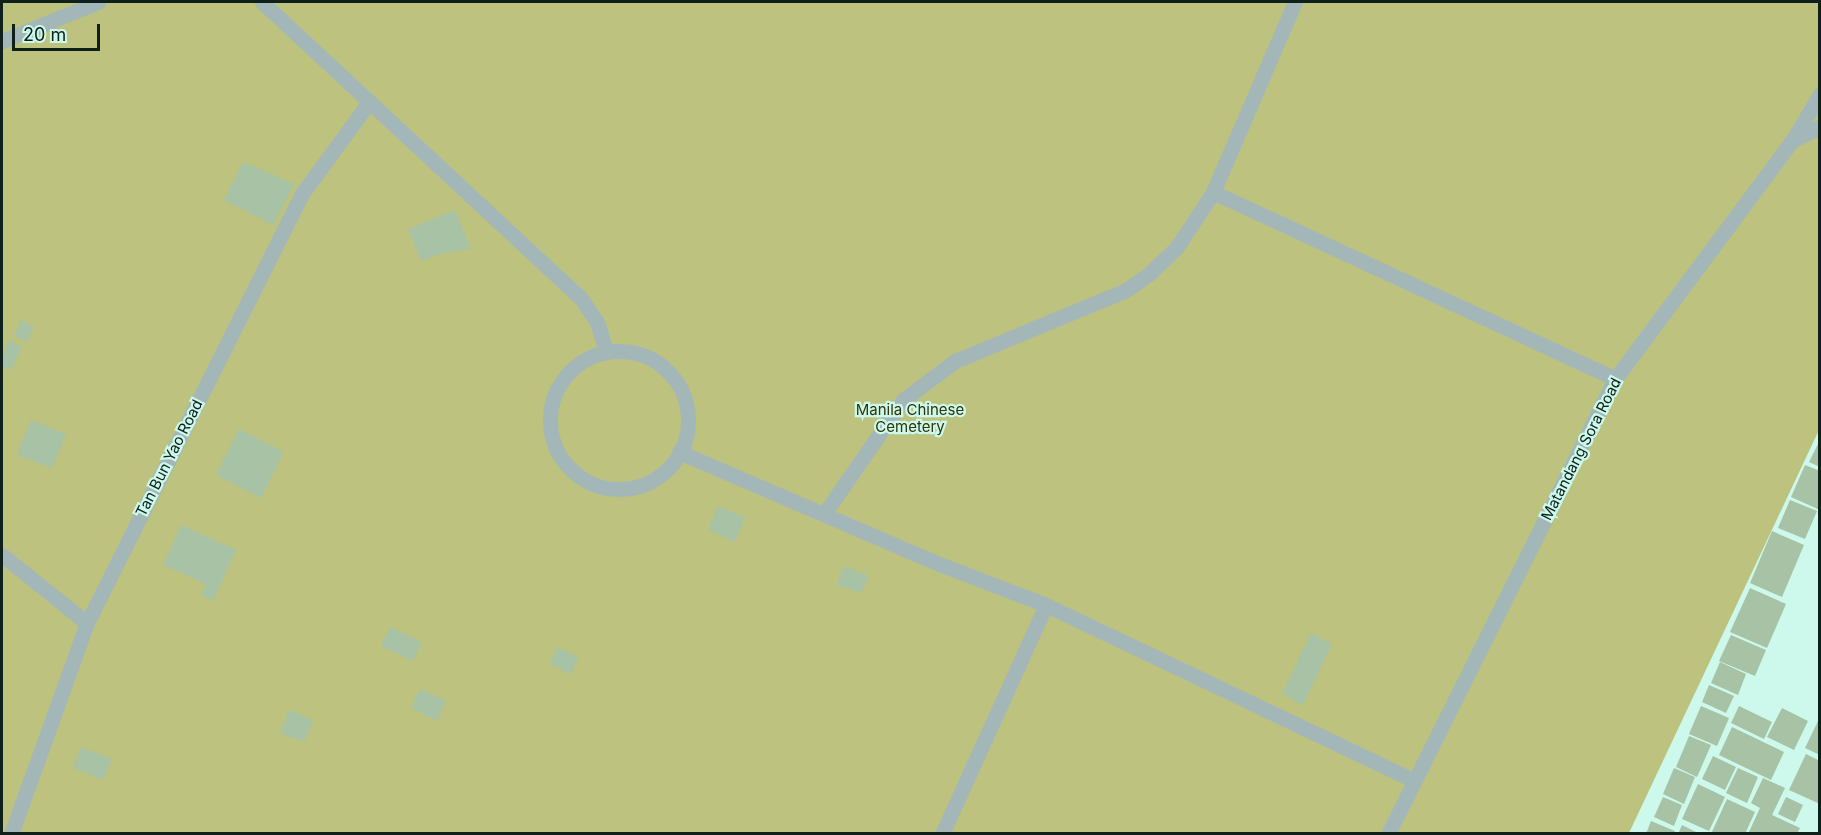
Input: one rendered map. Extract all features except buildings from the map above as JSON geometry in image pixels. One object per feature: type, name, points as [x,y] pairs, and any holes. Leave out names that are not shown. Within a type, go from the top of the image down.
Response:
[{"type":"lane","points":[[2,41],[98,2]]},
{"type":"lane","points":[[262,2],[580,297],[597,322],[606,352]]},
{"type":"lane","points":[[824,514],[903,400],[955,362],[1126,290],[1150,273],[1177,247],[1213,192],[1295,2]]},
{"type":"lane","name":"Matandang Sora Road","points":[[1388,834],[1615,379],[1792,141],[1820,94]]},
{"type":"lane","name":"Tan Bun Yao Road","points":[[11,834],[87,623],[301,195],[369,102]]},
{"type":"lane","points":[[1792,141],[1820,127]]},
{"type":"lane","points":[[1213,192],[1615,379]]},
{"type":"lane","points":[[624,351],[642,355],[658,363],[671,375],[681,391],[686,408],[687,425],[679,452],[664,473],[649,483],[632,488],[614,489],[596,485],[580,477],[556,450],[551,433],[550,414],[554,397],[562,381],[574,367],[589,357],[606,352],[624,351]]},
{"type":"lane","points":[[679,452],[942,565],[1046,605],[1413,780]]},
{"type":"lane","points":[[2,555],[87,623]]},
{"type":"lane","points":[[942,834],[1046,605]]},
{"type":"green space","name":"Manila Chinese Cemetery","points":[[2,2],[1819,2],[1819,430],[1629,833],[2,834]]}]
